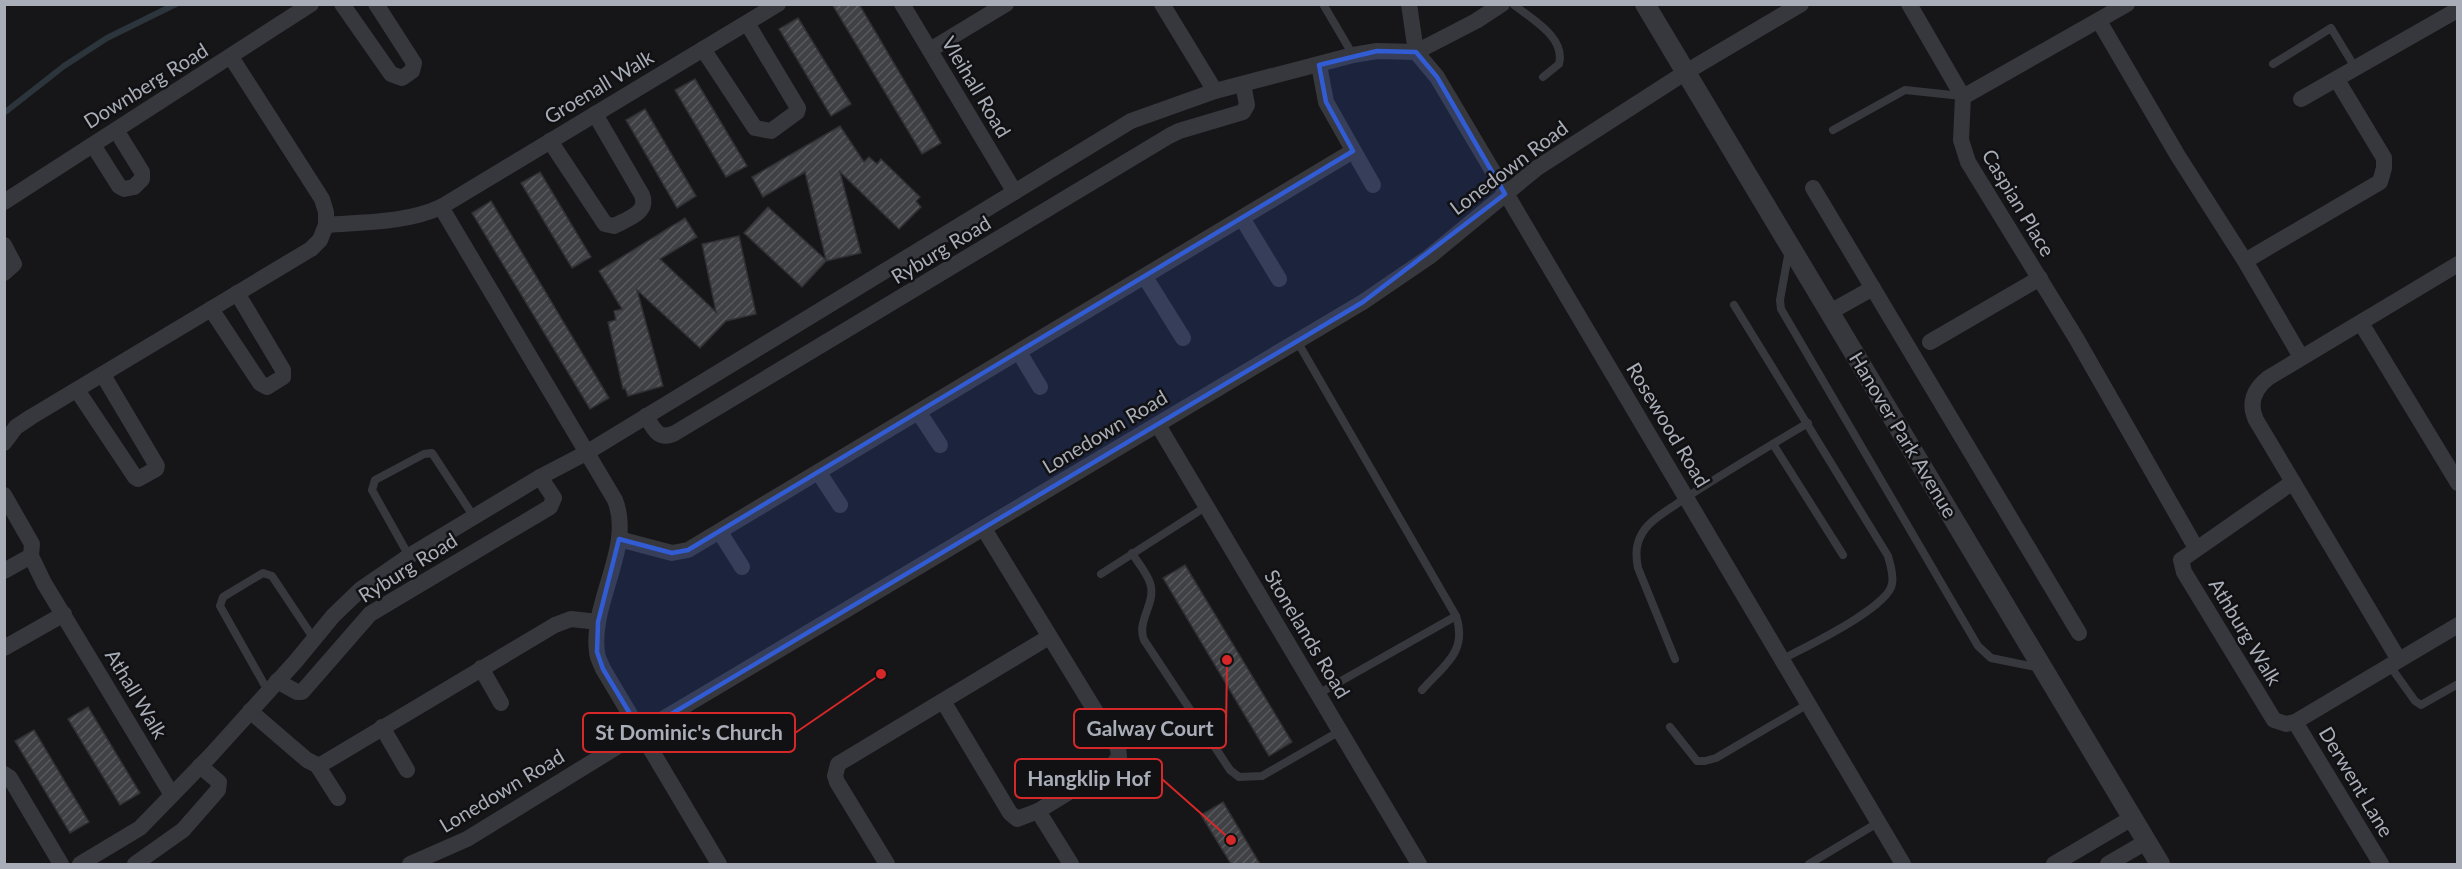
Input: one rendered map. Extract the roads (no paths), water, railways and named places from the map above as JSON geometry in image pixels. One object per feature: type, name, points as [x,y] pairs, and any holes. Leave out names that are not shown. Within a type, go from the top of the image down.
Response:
[{"type":"street","name":"Downberg Road","points":[[4,202],[311,4]]},
{"type":"street","points":[[342,4],[393,75],[402,78],[412,71],[414,63],[376,4]]},
{"type":"street","name":"Groenall Walk","points":[[326,225],[427,214],[778,4]]},
{"type":"street","name":"Vleihall Road","points":[[902,4],[1014,191]]},
{"type":"street","points":[[930,50],[1006,4]]},
{"type":"street","points":[[1162,4],[1215,91]]},
{"type":"street","points":[[1409,4],[1416,52],[1502,4]]},
{"type":"street","name":"Hanover Park Avenue","points":[[1645,4],[2160,864]]},
{"type":"street","name":"Lonedown Road","points":[[410,864],[467,839],[641,732],[1363,302],[1429,257],[1537,168],[1686,72],[1802,4]]},
{"type":"street","points":[[1909,4],[1963,96],[2127,4]]},
{"type":"street","points":[[2301,99],[2452,13]]},
{"type":"street","points":[[2099,21],[2178,156],[2245,261],[2301,357]]},
{"type":"street","points":[[703,49],[755,128],[771,131],[797,112],[798,108],[747,23]]},
{"type":"street","name":"Ryburg Road","points":[[80,864],[140,828],[273,686],[333,615],[361,589],[409,556],[540,477],[586,453],[1131,122],[1215,91],[1353,55],[1377,51],[1416,52]]},
{"type":"street","name":"Rosewood Road","points":[[1416,52],[1437,77],[1903,864]]},
{"type":"street","points":[[4,443],[16,427],[311,249],[320,240],[326,225],[326,212],[322,199],[231,57]]},
{"type":"street","points":[[1319,65],[1326,102],[1374,185]]},
{"type":"street","points":[[2245,261],[2377,184],[2383,175],[2384,158],[2337,80]]},
{"type":"street","name":"Ryburg Road","points":[[646,416],[654,431],[659,435],[667,437],[675,433],[1169,136],[1243,112],[1247,105],[1243,84]]},
{"type":"street","name":"Caspian Place","points":[[1963,96],[1961,140],[1964,153],[2040,278],[2196,548]]},
{"type":"street","points":[[550,141],[605,224],[614,226],[640,211],[644,204],[642,195],[595,114]]},
{"type":"street","points":[[93,145],[120,186],[124,189],[134,187],[142,179],[142,172],[116,130]]},
{"type":"street","points":[[619,539],[672,553],[688,550],[1353,151]]},
{"type":"street","points":[[1813,188],[2079,633]]},
{"type":"street","points":[[441,207],[550,388],[586,453],[611,491],[618,508],[619,539],[598,622],[597,652],[603,669],[718,864]]},
{"type":"street","points":[[1242,218],[1279,279]]},
{"type":"street","points":[[4,245],[14,264],[4,273]]},
{"type":"street","points":[[2394,663],[2256,420],[2252,402],[2261,383],[2457,264]]},
{"type":"street","points":[[1145,277],[1183,338]]},
{"type":"street","points":[[1930,342],[2040,278]]},
{"type":"street","points":[[1830,312],[1873,288]]},
{"type":"street","points":[[211,309],[260,383],[267,387],[283,377],[284,370],[237,293]]},
{"type":"street","points":[[2361,323],[2457,483]]},
{"type":"street","points":[[1019,352],[1040,387]]},
{"type":"street","points":[[77,390],[135,477],[138,479],[156,469],[157,466],[103,375]]},
{"type":"street","points":[[919,413],[940,445]]},
{"type":"street","name":"Stonelands Road","points":[[1158,425],[1419,864]]},
{"type":"street","points":[[819,473],[840,505]]},
{"type":"street","name":"Ryburg Road","points":[[273,686],[302,692],[370,614],[550,507],[554,498],[540,477]]},
{"type":"street","name":"Athburg Walk","points":[[2293,482],[2181,560],[2184,572],[2271,716],[2281,723],[2295,722]]},
{"type":"street","name":"Athall Walk","points":[[4,495],[32,544],[31,556],[63,614],[172,795]]},
{"type":"street","points":[[943,701],[1012,816],[1021,819],[1112,766],[1120,753],[984,528]]},
{"type":"street","points":[[720,532],[742,567]]},
{"type":"street","points":[[4,571],[31,556]]},
{"type":"street","points":[[4,648],[63,614]]},
{"type":"street","points":[[317,765],[561,623],[578,619],[598,622]]},
{"type":"street","points":[[2295,722],[2456,629]]},
{"type":"street","points":[[887,864],[839,787],[835,776],[836,768],[842,760],[1049,638]]},
{"type":"street","points":[[481,668],[501,703]]},
{"type":"street","points":[[250,711],[307,760],[317,765],[338,798]]},
{"type":"street","name":"Derwent Lane","points":[[2295,722],[2381,864]]},
{"type":"street","points":[[382,728],[407,770]]},
{"type":"street","points":[[135,864],[183,830],[218,790],[219,782],[200,766]]},
{"type":"street","points":[[4,774],[10,778],[61,864]]},
{"type":"street","points":[[1038,811],[1071,864]]},
{"type":"street","points":[[2054,864],[2132,818]]},
{"type":"street","points":[[2108,864],[2146,842]]},
{"type":"lane","points":[[1323,4],[1353,55]]},
{"type":"lane","points":[[1513,4],[1552,36],[1559,48],[1559,64],[1543,77]]},
{"type":"lane","points":[[2273,64],[2331,28],[2356,69]]},
{"type":"lane","points":[[1833,130],[1905,90],[1963,96]]},
{"type":"lane","points":[[1790,245],[1780,300],[1781,309],[1978,646],[1991,658],[2043,668]]},
{"type":"lane","points":[[1734,305],[1888,556],[1893,582],[1885,597],[1877,605],[1781,660]]},
{"type":"lane","points":[[1297,341],[1456,616],[1461,632],[1456,652],[1422,690]]},
{"type":"lane","points":[[1675,659],[1638,568],[1635,554],[1639,539],[1646,527],[1687,497],[1808,423]]},
{"type":"lane","points":[[1773,444],[1843,555]]},
{"type":"lane","points":[[409,556],[372,490],[375,480],[424,454],[432,453],[474,517]]},
{"type":"lane","points":[[1101,574],[1207,506]]},
{"type":"lane","points":[[1132,554],[1152,589],[1142,630],[1143,640],[1230,770],[1239,777],[1262,776],[1340,730]]},
{"type":"lane","points":[[273,686],[220,606],[223,597],[263,573],[269,574],[314,639]]},
{"type":"lane","points":[[1318,694],[1456,616]]},
{"type":"lane","points":[[2394,663],[2415,701],[2421,705],[2457,684]]},
{"type":"lane","points":[[1670,727],[1697,761],[1705,762],[1716,758],[1808,704]]},
{"type":"lane","points":[[1809,864],[1879,822]]},
{"type":"waterway","points":[[4,113],[64,66],[107,38],[176,4]]},
{"type":"place","name":"Galway Court","points":[[1227,660]]},
{"type":"place","name":"St Dominic's Church","points":[[881,674]]},
{"type":"place","name":"Hangklip Hof","points":[[1231,840]]}]
